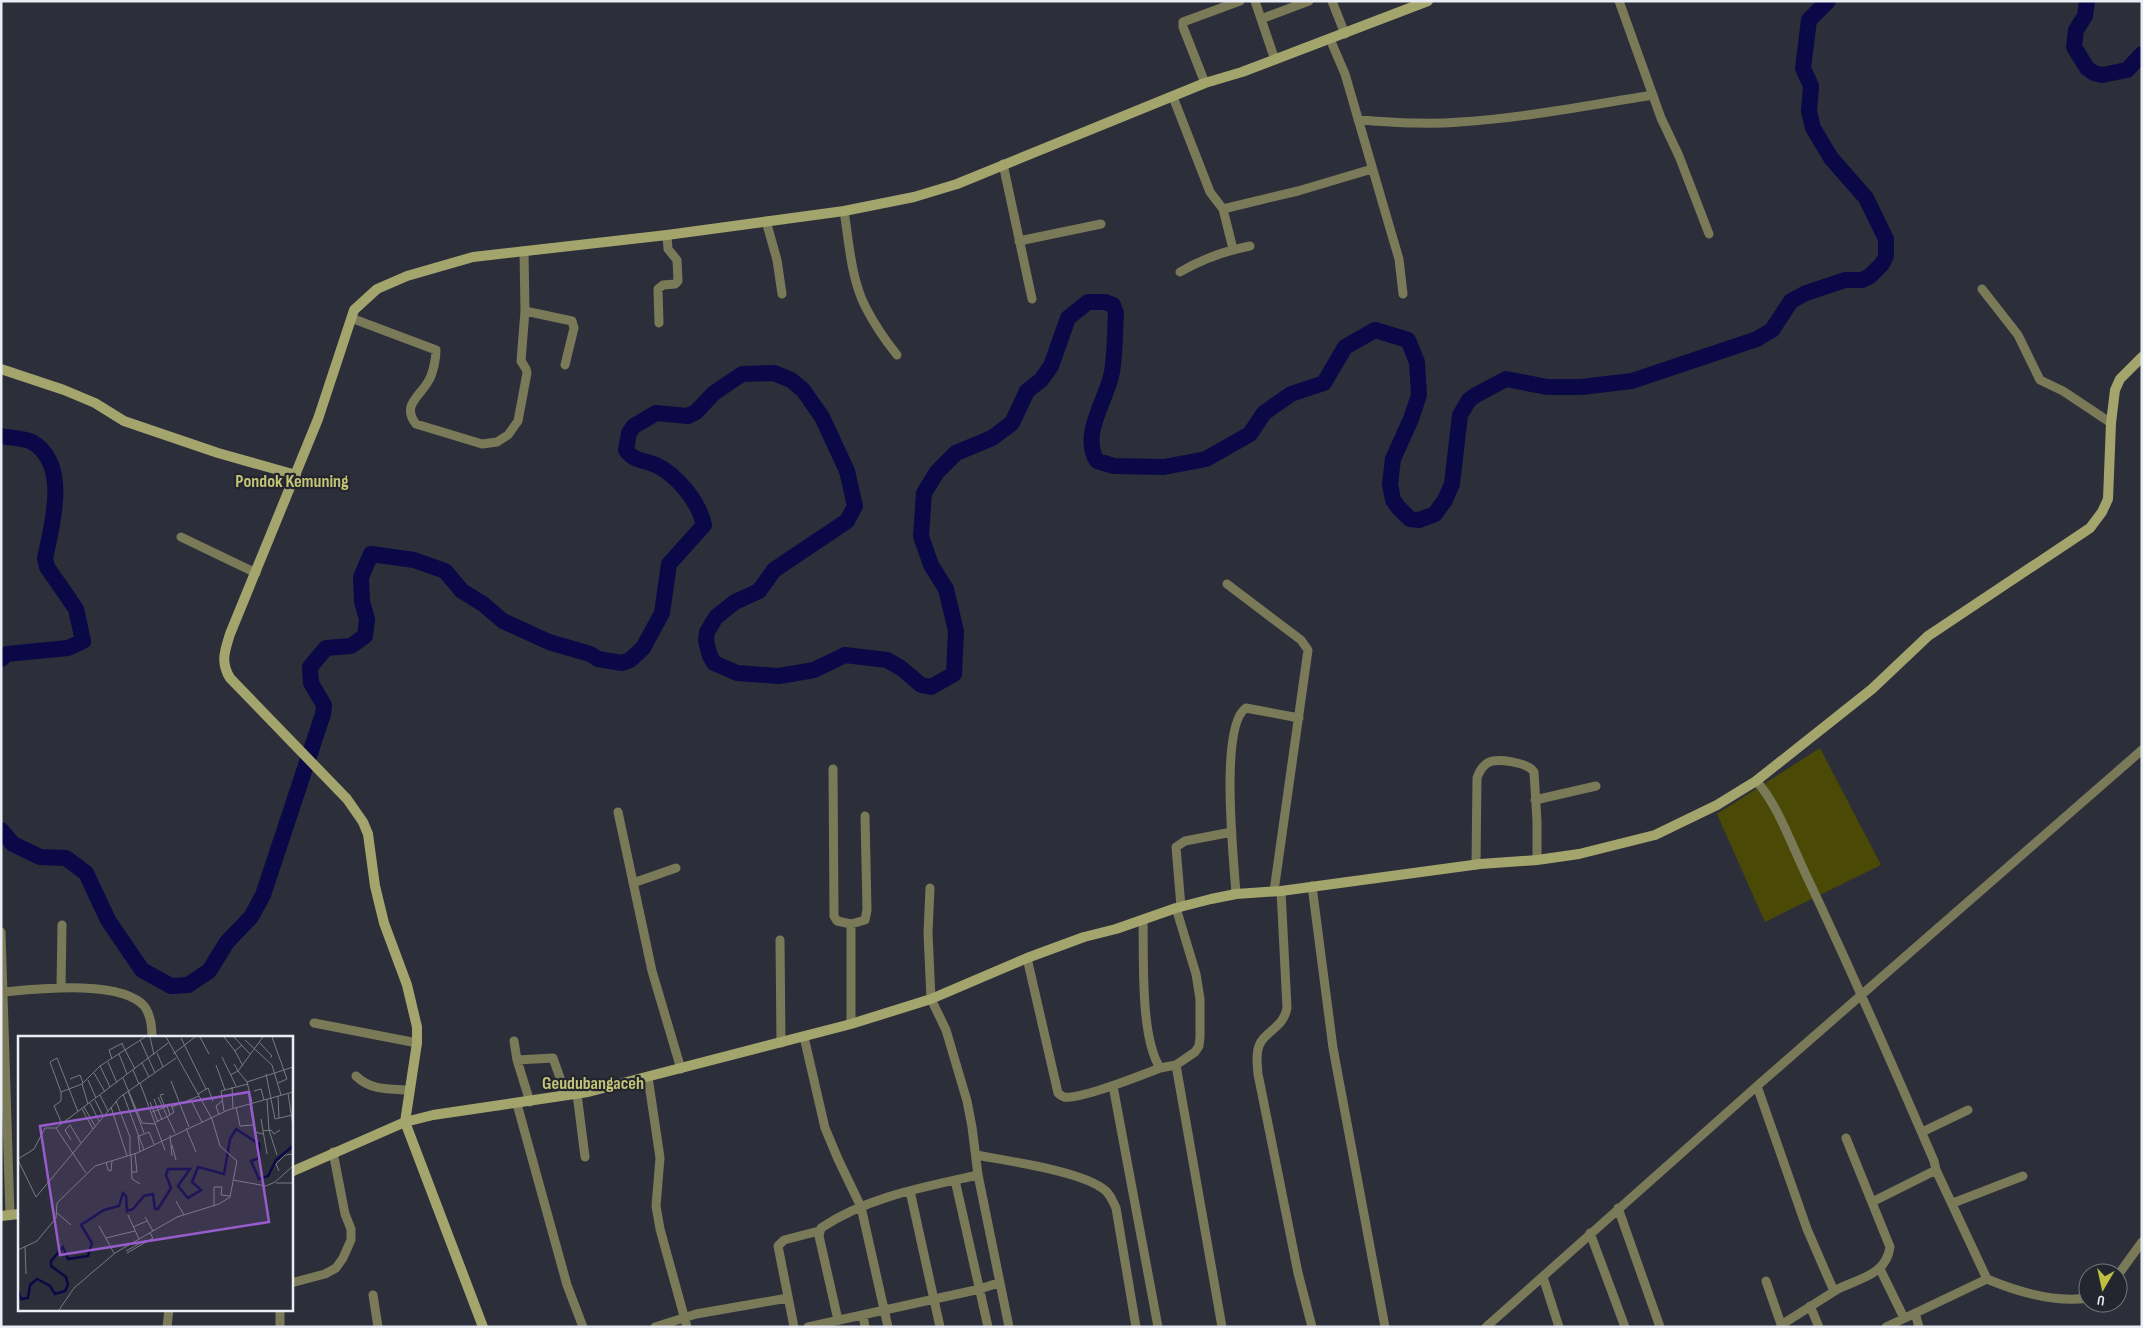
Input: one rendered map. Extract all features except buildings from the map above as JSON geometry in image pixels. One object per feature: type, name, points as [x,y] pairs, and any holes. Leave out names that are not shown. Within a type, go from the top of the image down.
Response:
[{"type":"street","points":[[1205,83],[1183,22],[1240,1]]},
{"type":"street","points":[[1255,1],[1275,60]]},
{"type":"street","points":[[1261,18],[1309,1]]},
{"type":"street","points":[[1332,1],[1344,34]]},
{"type":"street","points":[[483,1327],[405,1122],[418,1043],[416,1018],[407,985],[384,923],[375,886],[368,834],[363,822],[347,799],[230,678],[223,663],[225,648],[230,634],[318,420],[356,306],[378,289],[408,276],[473,257],[667,235],[844,211],[914,197],[957,184],[1205,83],[1275,60],[1344,34],[1414,4],[1428,1]]},
{"type":"street","points":[[1619,1],[1653,95],[1709,234]]},
{"type":"street","points":[[1330,39],[1346,74],[1399,259],[1403,294]]},
{"type":"street","points":[[1358,120],[1411,123],[1459,122],[1511,117],[1653,95]]},
{"type":"street","points":[[1173,97],[1210,192],[1223,210],[1233,249]]},
{"type":"street","points":[[1003,164],[1032,298]]},
{"type":"street","points":[[1223,210],[1298,191],[1372,169]]},
{"type":"street","points":[[844,211],[852,266],[864,305],[876,327],[897,355]]},
{"type":"street","points":[[766,221],[777,260],[782,294]]},
{"type":"street","points":[[1019,241],[1101,224]]},
{"type":"street","points":[[659,323],[658,289],[663,285],[675,284],[678,281],[677,260],[668,249],[667,235]]},
{"type":"street","points":[[1180,272],[1197,262],[1233,249],[1250,246]]},
{"type":"street","points":[[351,318],[435,349],[430,379],[410,406],[412,419],[419,426],[486,444],[503,439],[514,429],[518,421],[527,373],[520,361],[525,311],[524,251]]},
{"type":"street","points":[[1982,288],[2018,335],[2040,380],[2063,391],[2111,423]]},
{"type":"street","points":[[525,311],[572,321],[574,328],[566,365]]},
{"type":"street","points":[[292,1172],[405,1122],[571,1095],[648,1078],[851,1024],[932,999],[1027,958],[1084,937],[1178,908],[1236,894],[1278,891],[1476,865],[1537,860],[1579,854],[1654,835],[1717,805],[1756,782],[1872,689],[1928,636],[2090,528],[2102,512],[2108,499],[2111,423],[2114,398],[2120,380],[2142,357]]},
{"type":"street","points":[[1,369],[64,390],[95,404],[124,421],[218,453],[296,475]]},
{"type":"street","points":[[180,537],[256,573]]},
{"type":"street","points":[[1227,584],[1306,645],[1308,655],[1278,891],[1287,1008],[1286,1014],[1279,1026],[1263,1040],[1258,1048],[1258,1074],[1298,1273],[1312,1327]]},
{"type":"street","points":[[1236,894],[1229,773],[1231,750],[1240,714],[1246,708],[1299,718]]},
{"type":"street","points":[[1489,1325],[1618,1208],[2142,750]]},
{"type":"street","points":[[1476,865],[1477,778],[1480,770],[1487,763],[1497,762],[1513,762],[1530,767],[1534,772],[1538,835],[1537,860]]},
{"type":"street","points":[[832,768],[834,916],[837,921],[851,924],[865,920],[867,910],[865,816]]},
{"type":"street","points":[[1756,782],[1764,789],[1782,824],[1862,995],[1922,1132],[1936,1170],[1987,1279]]},
{"type":"street","points":[[1535,800],[1596,786]]},
{"type":"street","points":[[618,812],[652,971],[681,1069]]},
{"type":"street","points":[[1027,958],[1058,1093],[1063,1097],[1073,1097],[1113,1086],[1176,1064],[1195,1052],[1199,1046],[1200,999],[1196,974],[1187,950],[1178,908],[1176,847],[1185,840],[1232,832]]},
{"type":"street","points":[[633,883],[676,868]]},
{"type":"street","points":[[1312,886],[1333,1048],[1385,1327]]},
{"type":"street","points":[[930,888],[928,933],[932,999],[946,1030],[960,1073],[972,1127],[978,1175],[1008,1327]]},
{"type":"street","points":[[1142,920],[1147,1019],[1154,1059],[1160,1068]]},
{"type":"street","points":[[851,924],[851,1024]]},
{"type":"street","points":[[61,987],[62,925]]},
{"type":"street","points":[[1,932],[10,1215]]},
{"type":"street","points":[[780,940],[781,1043]]},
{"type":"street","points":[[3,992],[61,987],[114,991],[133,998],[144,1006],[150,1015],[152,1036]]},
{"type":"street","points":[[314,1023],[418,1043]]},
{"type":"street","points":[[804,1037],[825,1128],[861,1207],[888,1327]]},
{"type":"street","points":[[514,1041],[517,1060],[530,1102]]},
{"type":"street","points":[[517,1060],[553,1058],[571,1095],[585,1157]]},
{"type":"street","points":[[1176,1064],[1222,1327]]},
{"type":"street","points":[[356,1076],[364,1084],[371,1087],[410,1090]]},
{"type":"street","points":[[648,1078],[660,1158],[656,1206],[688,1327]]},
{"type":"street","points":[[1113,1086],[1158,1327]]},
{"type":"street","points":[[1757,1086],[1807,1229],[1830,1285],[1832,1288],[1838,1289]]},
{"type":"street","points":[[516,1104],[567,1285],[583,1327]]},
{"type":"street","points":[[1922,1132],[1968,1110]]},
{"type":"street","points":[[1766,1281],[1782,1326],[1838,1289],[1880,1269],[1888,1257],[1889,1242],[1846,1138]]},
{"type":"street","points":[[292,1283],[325,1274],[336,1268],[351,1240],[351,1229],[345,1214],[333,1152]]},
{"type":"street","points":[[976,1155],[1085,1179],[1105,1190],[1116,1208],[1136,1327]]},
{"type":"street","points":[[1872,1202],[1936,1170]]},
{"type":"street","points":[[794,1327],[778,1246],[784,1240],[819,1231],[843,1214],[861,1207],[910,1191],[978,1175]]},
{"type":"street","points":[[1953,1203],[2023,1176]]},
{"type":"street","points":[[955,1180],[988,1327]]},
{"type":"street","points":[[910,1191],[940,1327]]},
{"type":"street","points":[[1618,1208],[1660,1327]]},
{"type":"street","points":[[819,1231],[838,1320]]},
{"type":"street","points":[[1590,1233],[1625,1327]]},
{"type":"street","points":[[2127,1263],[2142,1242]]},
{"type":"street","points":[[1880,1269],[1904,1318]]},
{"type":"street","points":[[1543,1277],[1559,1327]]},
{"type":"street","points":[[1886,1327],[1987,1279],[2044,1297],[2070,1301],[2078,1300]]},
{"type":"street","points":[[808,1327],[980,1289],[998,1282]]},
{"type":"street","points":[[373,1295],[378,1327]]},
{"type":"street","points":[[655,1327],[684,1317],[788,1298]]},
{"type":"street","points":[[1810,1306],[1819,1327]]},
{"type":"street","points":[[167,1327],[169,1310]]},
{"type":"street","points":[[280,1310],[280,1327]]},
{"type":"street","points":[[1915,1313],[1919,1327]]},
{"type":"street","points":[[863,1315],[865,1327]]},
{"type":"shaded area","points":[[1820,748],[1881,865],[1765,922],[1717,814]]},
{"type":"waterway","points":[[1,830],[13,844],[40,857],[66,858],[86,873],[108,920],[142,970],[171,986],[188,985],[209,971],[227,942],[251,917],[263,895],[323,714],[324,705],[311,683],[310,667],[326,648],[351,646],[365,636],[367,619],[362,602],[361,577],[371,554],[414,560],[445,571],[462,591],[483,604],[503,621],[549,642],[590,654],[598,659],[622,663],[630,660],[643,648],[662,613],[669,564],[704,525],[692,499],[672,475],[656,465],[629,454],[626,450],[629,433],[634,426],[656,413],[688,416],[696,412],[714,393],[742,374],[774,373],[791,380],[803,390],[822,417],[847,471],[855,506],[847,521],[774,570],[759,591],[735,602],[716,617],[707,632],[706,641],[710,656],[714,663],[737,673],[779,676],[814,670],[845,655],[887,660],[901,668],[921,685],[931,687],[954,674],[956,631],[946,589],[931,565],[921,536],[924,493],[937,472],[956,453],[992,438],[1012,423],[1027,391],[1041,380],[1051,366],[1068,318],[1088,302],[1105,302],[1113,305],[1116,313],[1112,372],[1096,417],[1091,440],[1097,461],[1114,466],[1164,467],[1206,459],[1250,434],[1264,413],[1291,394],[1324,383],[1345,347],[1375,330],[1408,340],[1417,362],[1419,395],[1411,419],[1393,459],[1390,484],[1393,500],[1410,519],[1419,520],[1435,514],[1445,500],[1452,484],[1460,415],[1469,400],[1476,395],[1506,379],[1547,387],[1581,387],[1632,381],[1757,339],[1772,330],[1791,301],[1806,293],[1845,280],[1862,280],[1870,276],[1882,264],[1886,256],[1886,239],[1866,198],[1831,158],[1813,128],[1809,111],[1811,86],[1803,68],[1809,20],[1828,1]]},
{"type":"waterway","points":[[2087,1],[2085,16],[2076,30],[2074,47],[2087,68],[2094,73],[2102,75],[2127,70],[2142,54]]},
{"type":"waterway","points":[[1,436],[32,442],[44,452],[51,465],[55,480],[54,513],[45,558],[47,567],[76,609],[83,641],[68,648],[7,654],[1,659]]},
{"type":"district","name":"Pondok Kemuning","points":[[292,481]]},
{"type":"district","name":"Geudubangaceh","points":[[593,1083]]}]
